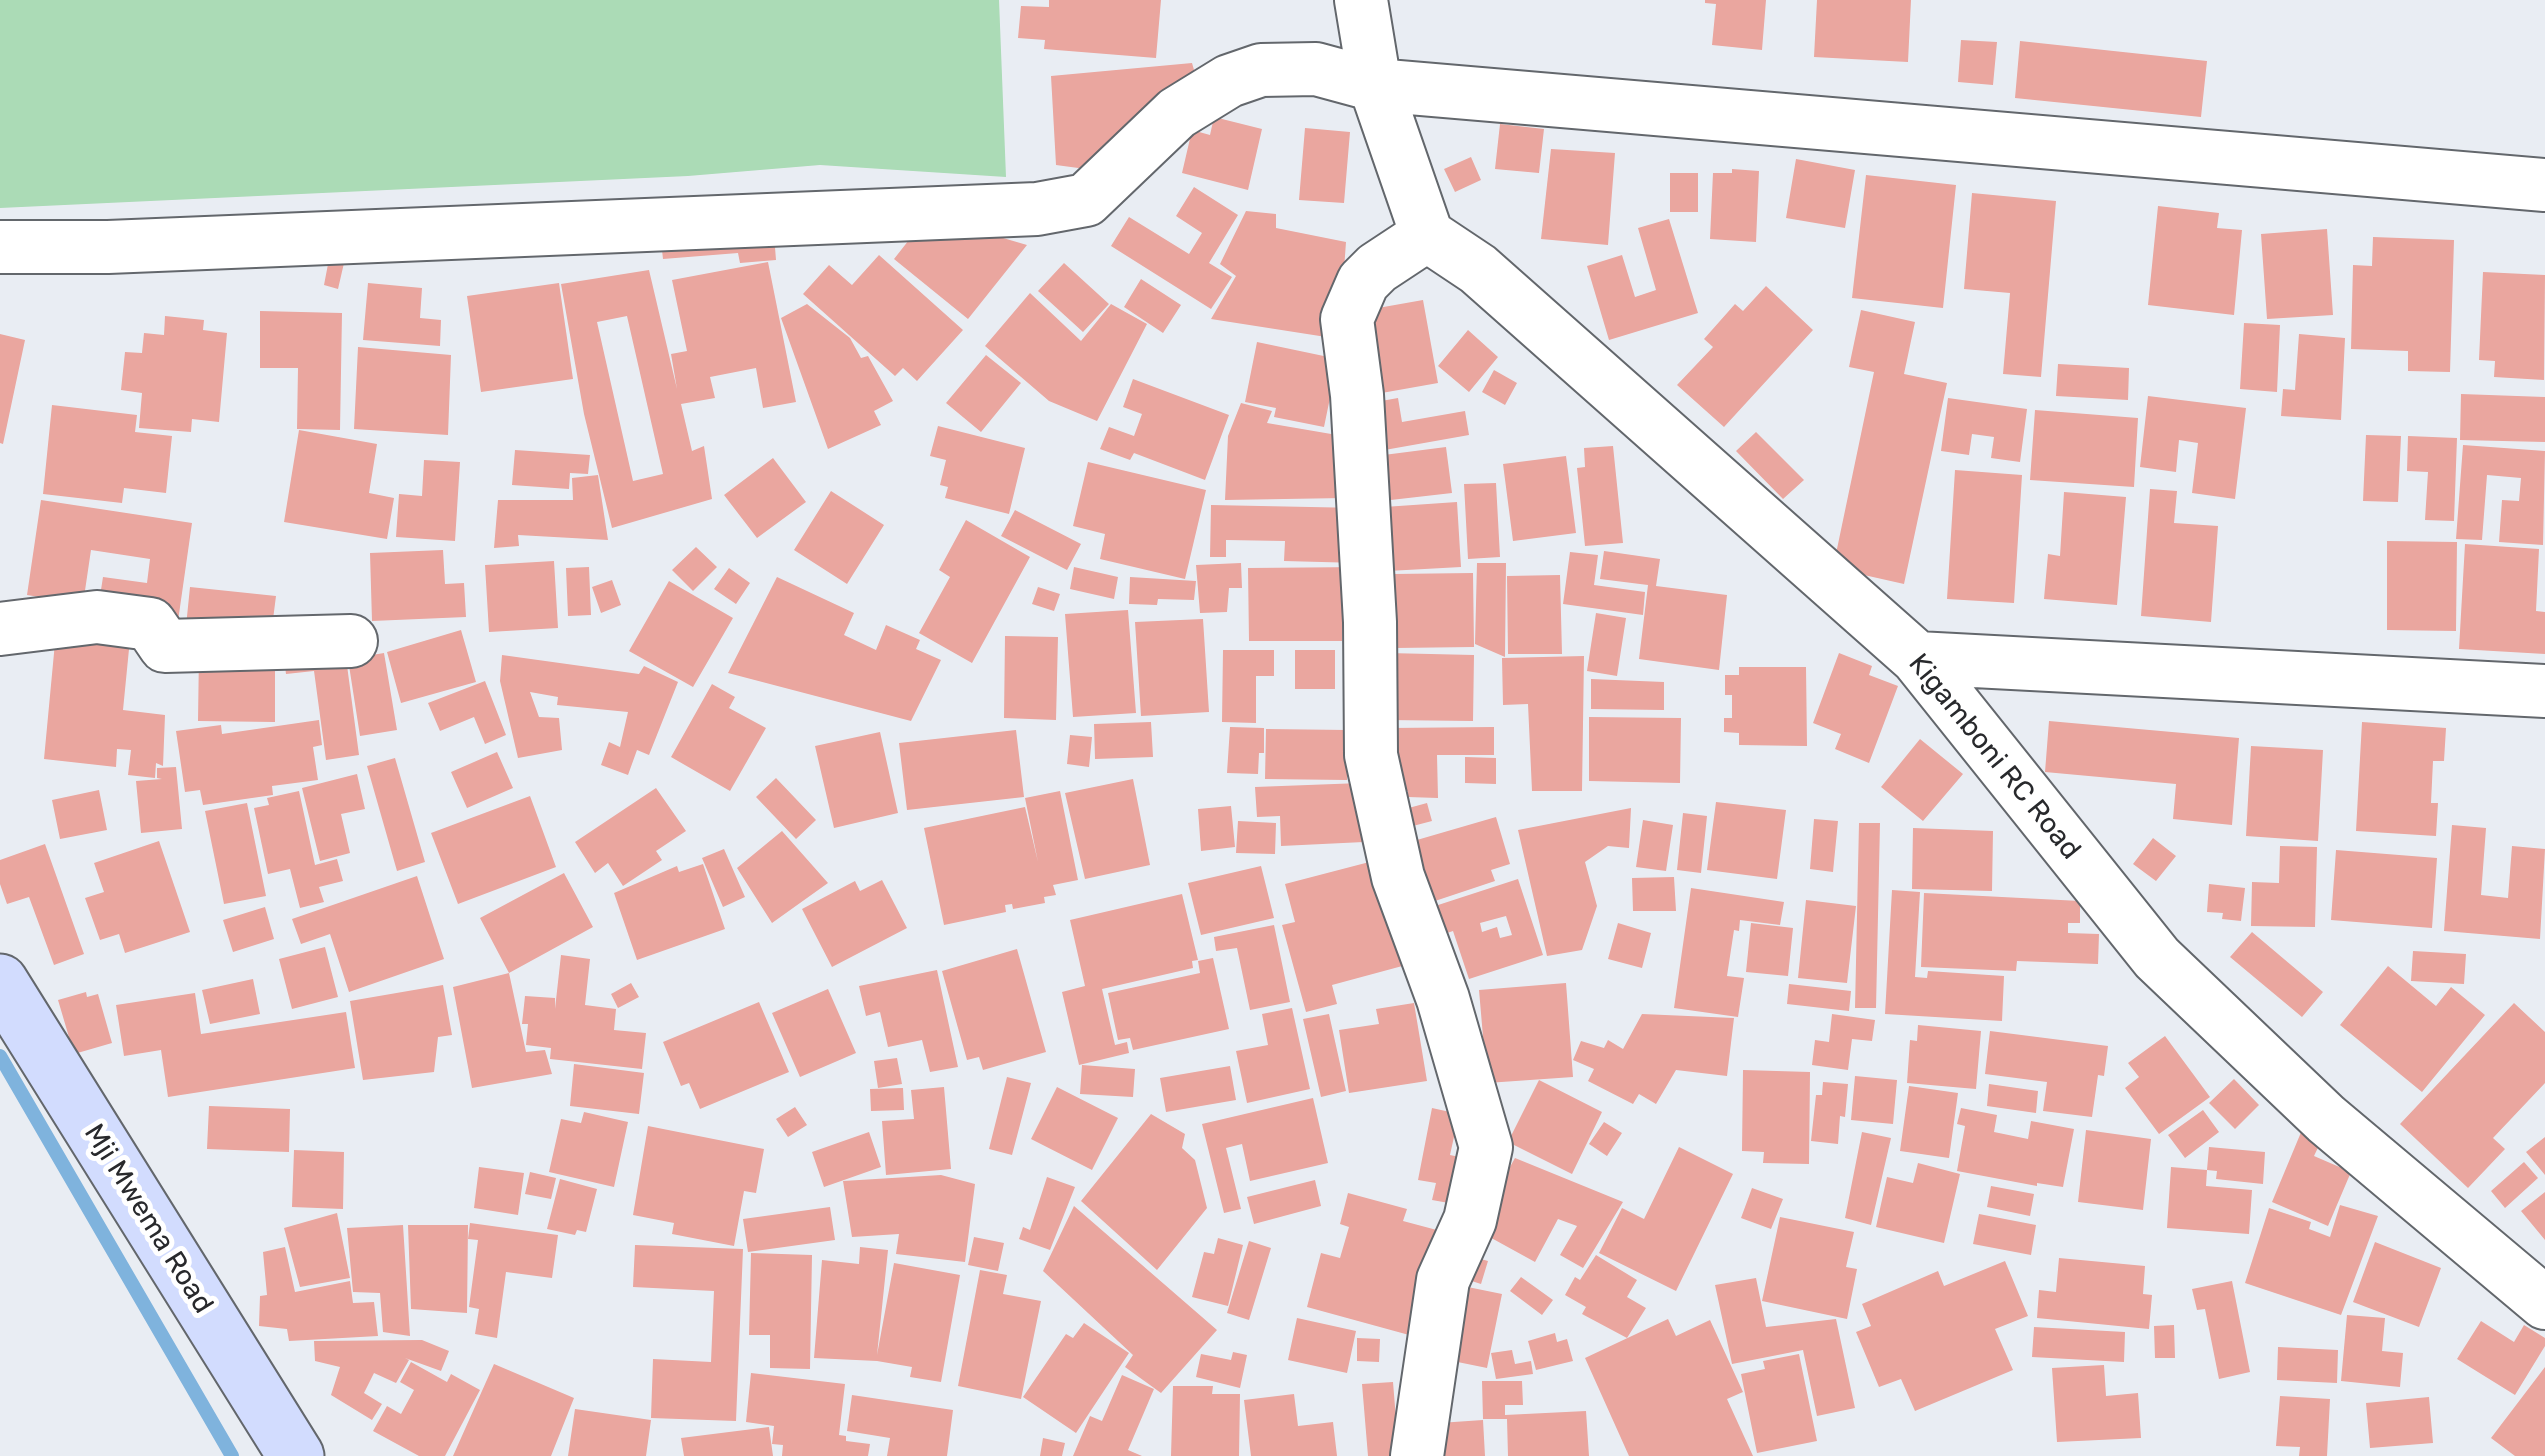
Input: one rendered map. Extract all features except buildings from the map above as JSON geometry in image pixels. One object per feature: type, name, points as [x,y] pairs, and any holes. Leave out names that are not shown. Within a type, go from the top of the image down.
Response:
[{"type":"main road","name":"Mji Mwema Road","points":[[0,982],[296,1456]]},
{"type":"street","points":[[1360,0],[1375,85],[1427,234],[1370,275],[1353,300],[1347,320],[1356,395],[1369,603],[1371,756],[1398,876],[1442,1000],[1486,1147],[1470,1220],[1444,1280],[1416,1456]]},
{"type":"street","points":[[0,247],[1037,209],[1086,200],[1178,113],[1229,82],[1261,70],[1316,69],[1375,85],[2545,185]]},
{"type":"street","name":"Kigamboni RC Road","points":[[1427,234],[1478,269],[1917,658],[2157,958],[2326,1119],[2545,1303]]},
{"type":"street","points":[[0,629],[97,617],[150,624],[165,646],[351,641]]},
{"type":"street","points":[[1917,658],[2545,691]]},
{"type":"green space","points":[[0,0],[999,0],[1006,177],[820,165],[688,176],[0,208]]},
{"type":"waterway","points":[[0,1056],[232,1456]]}]
